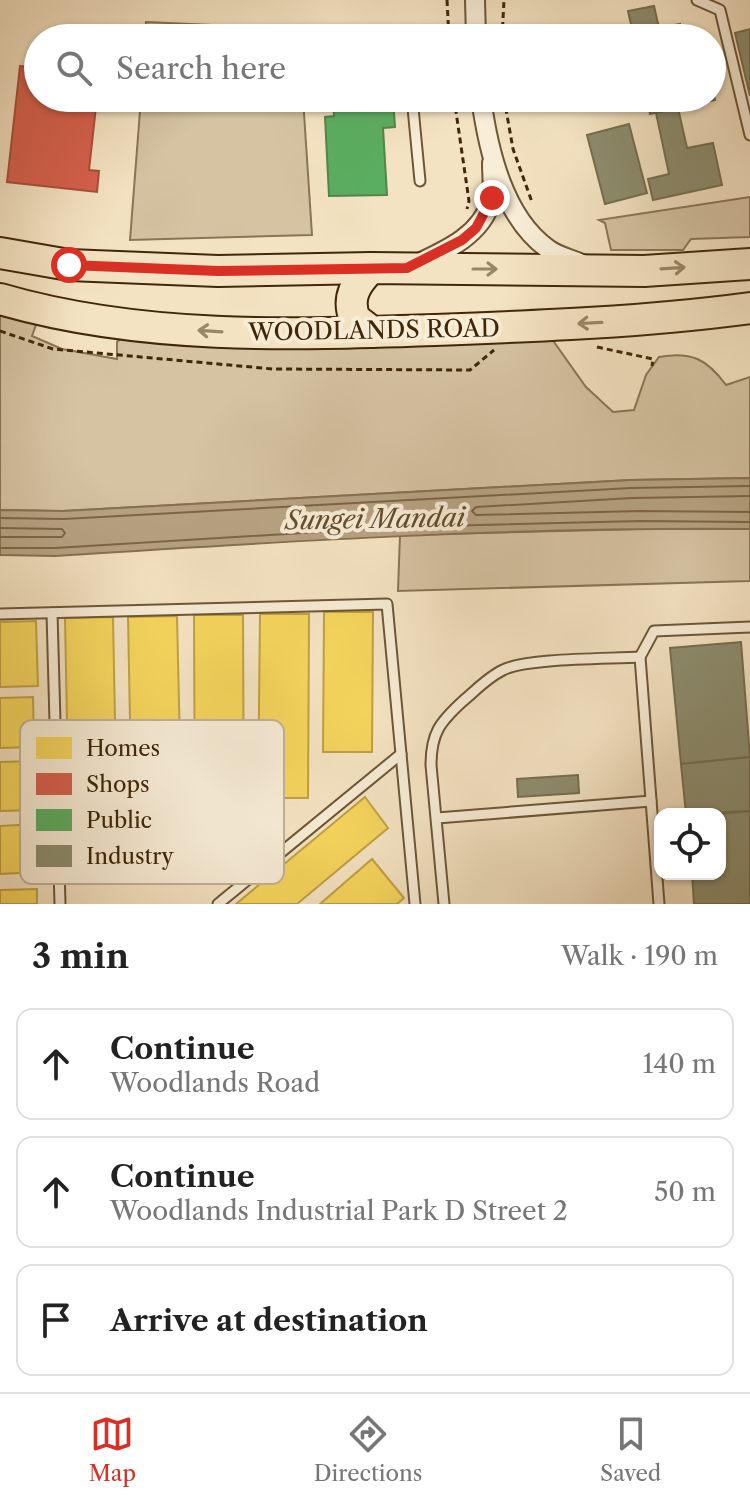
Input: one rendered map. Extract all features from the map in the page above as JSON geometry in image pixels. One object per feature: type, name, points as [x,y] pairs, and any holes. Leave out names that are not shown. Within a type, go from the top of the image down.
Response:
[{"type":"main road","points":[[0,253],[69,265],[218,271],[407,268],[644,271],[750,264]]},
{"type":"main road","points":[[371,268],[356,285],[351,300],[355,319],[372,332]]},
{"type":"main road","name":"WOODLANDS ROAD","points":[[5,306],[216,332],[305,334],[650,320],[750,308]]},
{"type":"street","points":[[475,0],[476,24]]},
{"type":"street","points":[[484,112],[492,152],[508,196],[531,234],[550,250],[595,270]]},
{"type":"street","points":[[407,268],[445,251],[476,228],[492,198],[492,152]]},
{"type":"lane","points":[[697,0],[720,10],[723,24]]},
{"type":"lane","points":[[726,35],[750,135]]},
{"type":"lane","points":[[413,112],[420,181]]},
{"type":"lane","points":[[0,614],[387,604],[415,904]]},
{"type":"lane","points":[[52,613],[55,720]]},
{"type":"lane","points":[[659,904],[640,657],[654,631],[750,627]]},
{"type":"lane","points":[[444,904],[431,744],[438,727],[481,686],[503,670],[523,664],[640,657]]},
{"type":"lane","points":[[284,850],[401,754]]},
{"type":"lane","points":[[437,818],[651,801]]},
{"type":"lane","points":[[59,884],[60,904]]},
{"type":"lane","points":[[218,904],[242,884]]},
{"type":"path","points":[[447,0],[448,24]]},
{"type":"path","points":[[503,24],[504,0]]},
{"type":"path","points":[[456,112],[469,201],[466,212]]},
{"type":"path","points":[[506,112],[513,149],[534,207]]},
{"type":"path","points":[[0,331],[53,349],[299,371],[470,370],[496,349]]},
{"type":"path","points":[[591,346],[653,359],[652,366]]},
{"type":"shaded area","points":[[146,22],[190,24],[146,24]]},
{"type":"shaded area","points":[[140,112],[304,112],[312,235],[130,240]]},
{"type":"shaded area","points":[[750,197],[750,237],[691,239],[683,250],[611,250],[605,223],[599,220]]},
{"type":"shaded area","points":[[0,304],[40,314],[32,336],[62,349],[117,359],[117,342],[127,333],[549,335],[586,387],[613,412],[634,410],[646,375],[659,357],[689,356],[705,363],[726,385],[750,377],[750,478],[631,480],[63,511],[0,510]]},
{"type":"shaded area","points":[[750,529],[750,581],[398,591],[400,535]]},
{"type":"water","name":"Sungei Mandai","points":[[750,478],[750,529],[489,533],[55,556],[0,555],[0,510],[63,511],[631,480]]},
{"type":"building: Homes","points":[[324,612],[373,612],[372,752],[323,752]]},
{"type":"building: Homes","points":[[260,614],[309,614],[308,798],[284,798],[284,720],[259,720]]},
{"type":"building: Homes","points":[[194,615],[243,615],[243,720],[194,720]]},
{"type":"building: Homes","points":[[177,616],[179,720],[130,720],[128,617]]},
{"type":"building: Homes","points":[[113,617],[115,720],[67,720],[65,618]]},
{"type":"building: Homes","points":[[36,621],[38,686],[0,687],[0,622]]},
{"type":"building: Homes","points":[[33,697],[33,720],[20,720],[20,747],[0,748],[0,698]]},
{"type":"building: Homes","points":[[20,761],[20,810],[0,811],[0,762]]},
{"type":"building: Homes","points":[[365,797],[388,828],[297,904],[236,904],[260,884],[284,884],[284,864]]},
{"type":"building: Homes","points":[[20,825],[20,873],[0,874],[0,826]]},
{"type":"building: Homes","points":[[372,859],[404,898],[397,904],[320,904]]},
{"type":"building: Homes","points":[[37,889],[37,904],[0,904],[0,890]]},
{"type":"building: Shops","points":[[20,66],[24,66],[24,112],[95,112],[89,170],[99,171],[97,192],[7,182]]},
{"type":"building: Public","points":[[334,112],[394,112],[395,127],[383,128],[387,195],[329,196],[325,117],[334,116]]},
{"type":"building: Industry","points":[[654,6],[658,24],[631,24],[628,11]]},
{"type":"building: Industry","points":[[750,29],[750,96],[735,33]]},
{"type":"building: Industry","points":[[679,112],[687,148],[713,143],[722,185],[653,200],[648,179],[669,174],[656,113]]},
{"type":"building: Industry","points":[[629,124],[647,193],[605,204],[587,135]]},
{"type":"building: Industry","points":[[741,642],[750,757],[681,764],[670,648]]},
{"type":"building: Industry","points":[[750,757],[750,811],[685,808],[681,764]]},
{"type":"building: Industry","points":[[578,775],[579,793],[518,797],[517,779]]},
{"type":"building: Industry","points":[[750,811],[750,904],[694,904],[692,880],[726,880],[726,813]]},
{"type":"route","points":[[69,265],[218,271],[407,268],[462,240],[476,228],[492,198]]}]
